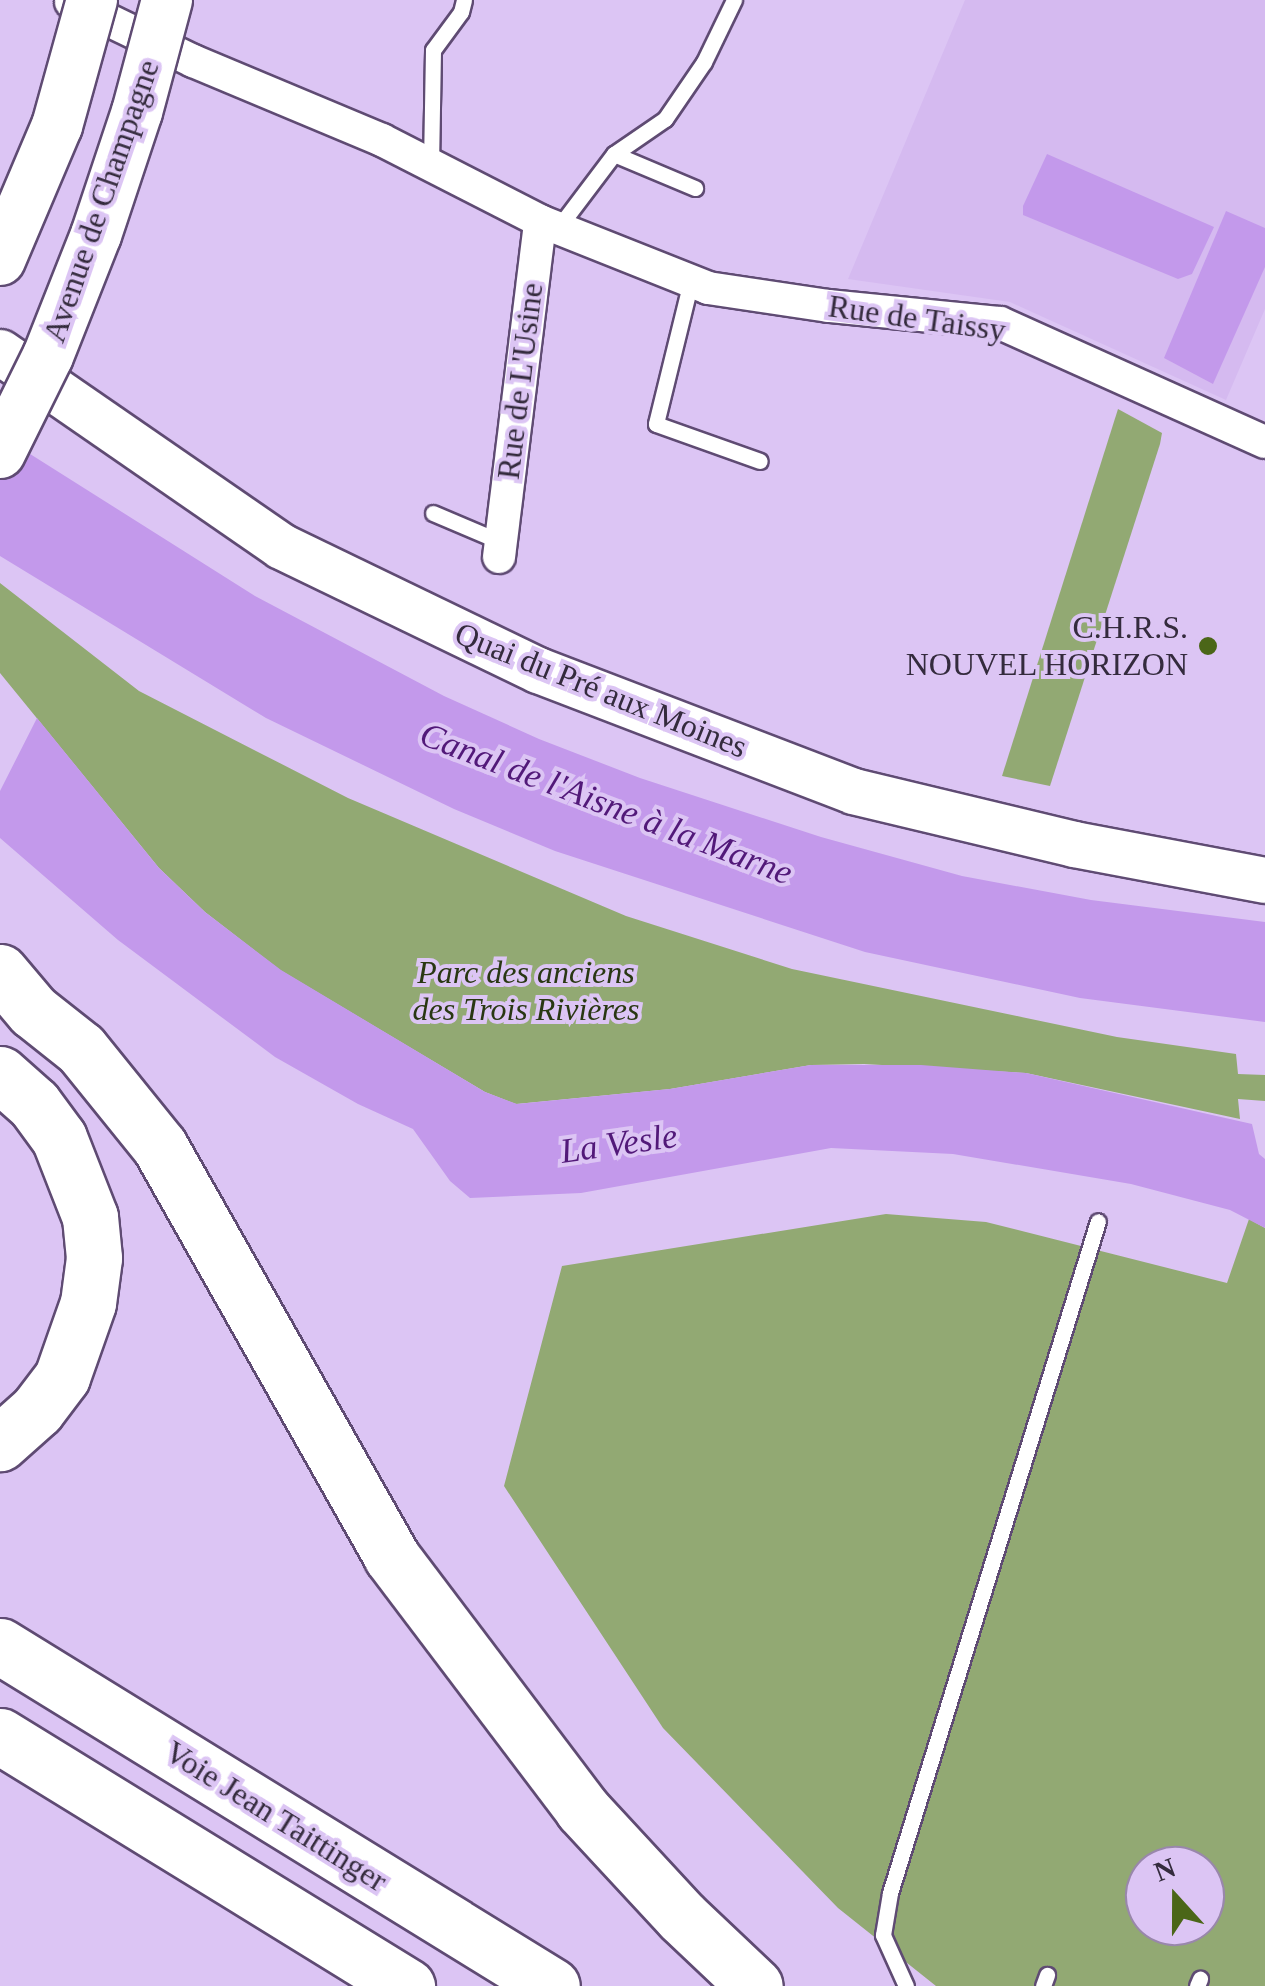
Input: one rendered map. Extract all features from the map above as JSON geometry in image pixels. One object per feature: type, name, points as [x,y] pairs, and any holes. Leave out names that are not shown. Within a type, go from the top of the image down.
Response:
[{"type":"highway","points":[[11,992],[81,1049],[160,1147],[391,1556],[582,1809],[682,1917],[755,1986]]},
{"type":"highway","points":[[0,1074],[34,1104],[59,1138],[90,1217],[94,1258],[88,1303],[62,1377],[38,1410],[0,1444]]},
{"type":"highway","name":"Voie Jean Taittinger","points":[[0,1646],[552,1986]]},
{"type":"highway","points":[[0,1736],[407,1986]]},
{"type":"main road","name":"Avenue de Champagne","points":[[0,260],[57,126],[92,0]]},
{"type":"main road","name":"Avenue de Champagne","points":[[0,453],[48,356],[96,234],[137,112],[167,0]]},
{"type":"street","name":"Rue de Taissy","points":[[67,0],[193,61],[431,165],[549,224],[708,288],[830,306],[1000,323],[1265,442]]},
{"type":"street","name":"Rue de L'Usine","points":[[500,550],[549,224]]},
{"type":"street","name":"Quai du Pré aux Moines","points":[[0,352],[280,546],[538,670],[853,791],[1074,844],[1265,880]]},
{"type":"lane","points":[[431,165],[433,50],[461,12],[464,0]]},
{"type":"lane","points":[[549,224],[614,154],[665,119],[704,62],[734,0]]},
{"type":"lane","points":[[614,154],[694,188]]},
{"type":"lane","points":[[691,280],[656,424],[760,461]]},
{"type":"lane","name":"Rue de L'Usine","points":[[433,513],[500,550]]},
{"type":"lane","points":[[906,1986],[884,1935],[890,1893],[1098,1221]]},
{"type":"shaded area","points":[[965,0],[1265,0],[1265,309],[1226,400],[1010,302],[848,279]]},
{"type":"green space","points":[[1118,409],[1162,433],[1160,444],[1050,786],[1002,776]]},
{"type":"green space","name":"Parc des anciens des Trois Rivières","points":[[0,583],[139,691],[348,798],[626,916],[792,969],[1117,1037],[1236,1054],[1238,1074],[1265,1075],[1265,1101],[1238,1099],[1240,1119],[1026,1073],[864,1064],[811,1065],[670,1089],[516,1104],[485,1092],[280,970],[205,912],[159,868],[0,673]]},
{"type":"green space","points":[[886,1214],[986,1222],[1227,1283],[1249,1219],[1265,1228],[1265,1986],[936,1986],[838,1908],[663,1728],[504,1486],[562,1266]]},
{"type":"water","points":[[1047,154],[1214,227],[1192,274],[1178,279],[1023,215],[1023,206]]},
{"type":"water","points":[[1226,211],[1265,228],[1265,267],[1213,384],[1164,358]]},
{"type":"water","name":"Canal de l'Aisne à la Marne","points":[[0,435],[255,596],[444,696],[539,739],[640,778],[821,837],[962,876],[1091,900],[1265,922],[1265,1022],[1080,998],[865,952],[555,851],[454,809],[266,718],[0,556]]},
{"type":"water","name":"La Vesle","points":[[37,718],[159,868],[205,912],[281,970],[485,1092],[517,1104],[670,1089],[811,1065],[921,1065],[1026,1073],[1252,1124],[1259,1154],[1265,1159],[1265,1228],[1230,1210],[1131,1184],[953,1154],[831,1148],[581,1193],[470,1198],[450,1181],[413,1129],[358,1104],[275,1057],[118,940],[0,838],[0,791]]},
{"type":"place","name":"C.H.R.S. NOUVEL HORIZON","points":[[1208,646]]}]
